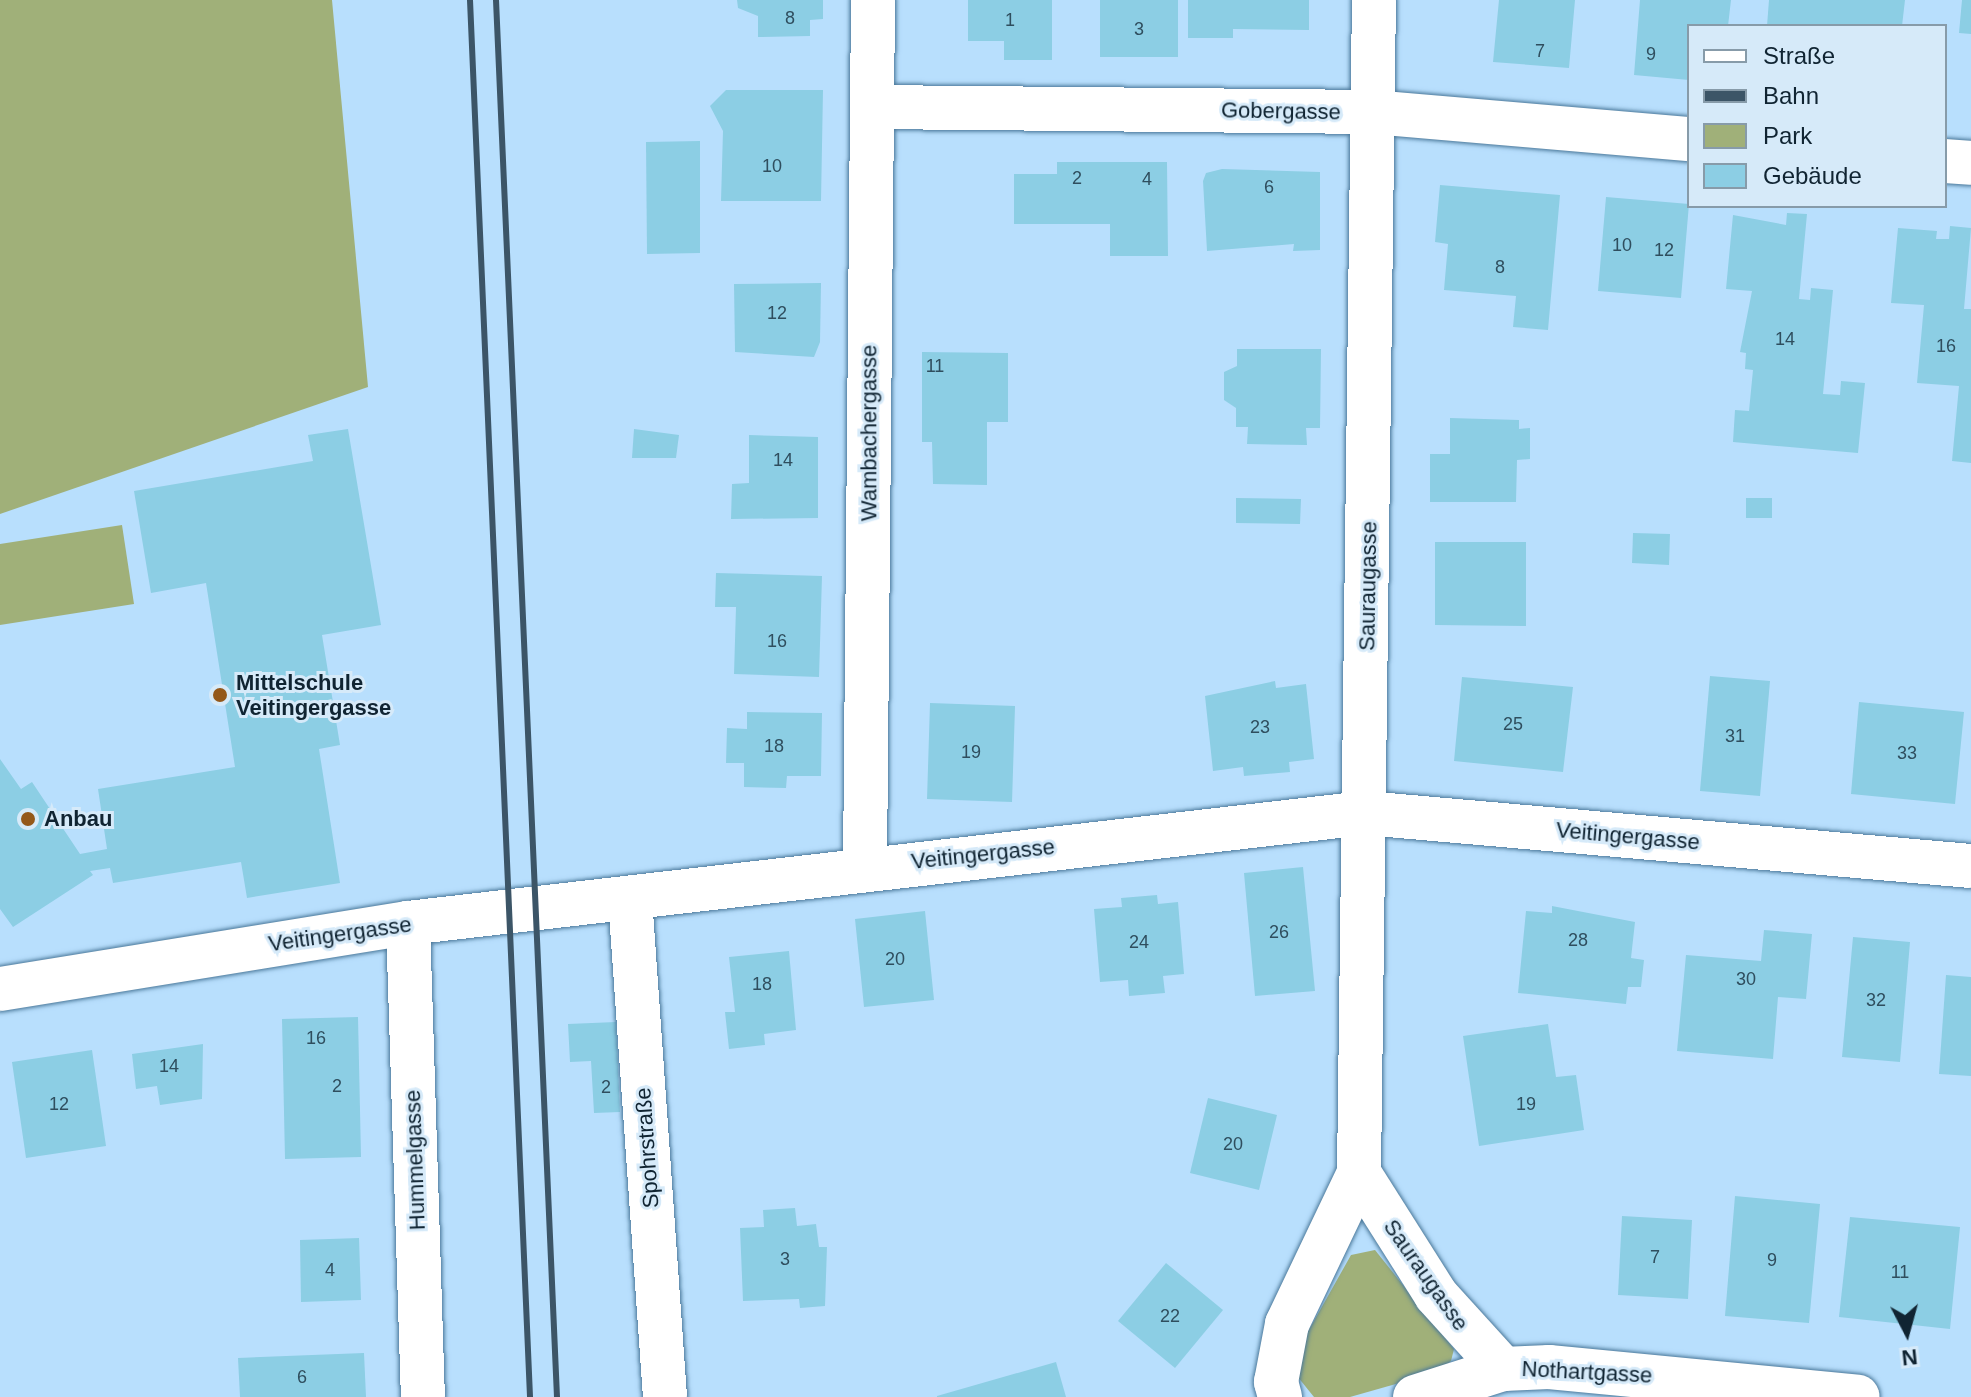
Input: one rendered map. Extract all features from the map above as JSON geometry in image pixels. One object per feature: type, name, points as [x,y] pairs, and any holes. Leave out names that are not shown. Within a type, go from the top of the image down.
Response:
[{"type":"street","name":"Wambachergasse","points":[[865,866],[873,0]]},
{"type":"street","name":"Sauraugasse","points":[[1280,1397],[1276,1382],[1287,1324],[1359,1173],[1374,0]]},
{"type":"street","name":"Gobergasse","points":[[872,107],[1372,112],[1687,139]]},
{"type":"street","points":[[1947,161],[1971,163]]},
{"type":"street","name":"Veitingergasse","points":[[0,989],[408,923],[630,898],[865,866],[1365,813],[1971,866]]},
{"type":"street","name":"Spohrstraße","points":[[630,898],[665,1397]]},
{"type":"street","name":"Hummelgasse","points":[[408,923],[423,1397]]},
{"type":"street","name":"Sauraugasse","points":[[1359,1173],[1436,1295],[1503,1369]]},
{"type":"street","name":"Nothartgasse","points":[[1415,1397],[1503,1369],[1549,1367],[1858,1397]]},
{"type":"green space","points":[[0,0],[332,0],[368,387],[0,514]]},
{"type":"green space","points":[[122,525],[134,604],[0,625],[0,544]]},
{"type":"green space","points":[[1375,1250],[1454,1349],[1451,1361],[1438,1372],[1350,1397],[1314,1397],[1297,1376],[1297,1351],[1351,1255]]},
{"type":"building","points":[[737,0],[823,0],[823,19],[810,20],[810,36],[758,37],[758,16],[738,8]]},
{"type":"building","points":[[968,0],[1052,0],[1052,60],[1004,60],[1004,41],[968,41]]},
{"type":"building","points":[[1100,0],[1178,0],[1178,57],[1100,57]]},
{"type":"building","points":[[1188,0],[1309,0],[1309,30],[1233,29],[1233,38],[1188,38]]},
{"type":"building","points":[[1499,0],[1575,0],[1569,68],[1493,62]]},
{"type":"building","points":[[1640,0],[1731,0],[1728,24],[1687,24],[1687,80],[1634,75]]},
{"type":"building","points":[[1769,0],[1905,0],[1902,24],[1767,24]]},
{"type":"building","points":[[1962,0],[1971,0],[1971,34],[1959,33]]},
{"type":"building","points":[[726,90],[823,90],[821,201],[721,201],[723,131],[710,106]]},
{"type":"building","points":[[700,141],[700,253],[647,254],[646,142]]},
{"type":"building","points":[[1057,162],[1167,162],[1168,256],[1110,256],[1110,224],[1014,224],[1014,174],[1057,174]]},
{"type":"building","points":[[1222,169],[1320,172],[1320,250],[1293,251],[1294,244],[1207,251],[1203,181],[1206,173]]},
{"type":"building","points":[[1440,185],[1560,195],[1548,330],[1513,327],[1516,296],[1444,290],[1448,244],[1435,242]]},
{"type":"building","points":[[1606,197],[1687,204],[1681,298],[1598,291]]},
{"type":"building","points":[[1787,213],[1807,214],[1799,299],[1810,300],[1811,288],[1833,290],[1823,394],[1840,395],[1841,381],[1865,383],[1858,453],[1733,442],[1735,410],[1749,411],[1753,370],[1745,369],[1746,353],[1740,352],[1752,291],[1726,289],[1733,215],[1786,225]]},
{"type":"building","points":[[1950,226],[1971,228],[1964,309],[1971,309],[1971,463],[1952,461],[1959,386],[1917,383],[1924,305],[1891,303],[1898,228],[1937,231],[1936,239],[1949,239]]},
{"type":"building","points":[[821,283],[820,342],[814,357],[735,352],[734,284]]},
{"type":"building","points":[[1237,349],[1321,349],[1320,428],[1306,428],[1307,445],[1247,444],[1248,427],[1236,427],[1236,408],[1224,400],[1224,372],[1237,366]]},
{"type":"building","points":[[922,352],[1008,353],[1008,422],[987,422],[987,485],[933,484],[932,442],[922,442]]},
{"type":"building","points":[[1450,418],[1519,420],[1519,429],[1530,428],[1530,459],[1517,460],[1516,502],[1430,502],[1430,454],[1450,454]]},
{"type":"building","points":[[348,429],[381,625],[322,635],[340,745],[319,749],[340,883],[247,898],[241,862],[113,883],[110,868],[90,871],[93,875],[13,927],[0,909],[0,759],[21,789],[32,782],[80,854],[107,849],[98,789],[235,767],[206,583],[151,593],[134,491],[313,461],[308,435]]},
{"type":"building","points":[[634,429],[679,435],[676,458],[632,458]]},
{"type":"building","points":[[749,435],[818,437],[818,518],[731,519],[732,484],[749,483]]},
{"type":"building","points":[[1236,498],[1301,499],[1300,524],[1236,523]]},
{"type":"building","points":[[1746,498],[1772,498],[1772,518],[1746,518]]},
{"type":"building","points":[[1633,533],[1670,534],[1669,565],[1632,563]]},
{"type":"building","points":[[1435,542],[1526,542],[1526,626],[1435,625]]},
{"type":"building","points":[[716,573],[822,576],[819,677],[734,674],[736,607],[715,607]]},
{"type":"building","points":[[1710,676],[1770,681],[1760,796],[1700,791]]},
{"type":"building","points":[[1462,677],[1573,687],[1563,772],[1454,761]]},
{"type":"building","points":[[1275,681],[1276,688],[1306,684],[1314,759],[1289,762],[1290,772],[1244,776],[1243,767],[1213,771],[1205,696]]},
{"type":"building","points":[[1859,702],[1964,712],[1955,804],[1851,794]]},
{"type":"building","points":[[930,703],[1015,706],[1012,802],[927,799]]},
{"type":"building","points":[[747,712],[822,713],[821,776],[787,776],[786,788],[744,787],[744,763],[726,763],[727,728],[747,729]]},
{"type":"building","points":[[1303,867],[1315,991],[1255,996],[1244,873]]},
{"type":"building","points":[[1157,895],[1158,904],[1178,902],[1184,974],[1163,976],[1165,993],[1129,996],[1128,980],[1100,982],[1094,909],[1122,907],[1121,898]]},
{"type":"building","points":[[1552,906],[1635,922],[1631,958],[1644,960],[1641,987],[1628,987],[1626,1004],[1518,993],[1526,911],[1552,913]]},
{"type":"building","points":[[925,911],[934,1000],[864,1007],[855,919]]},
{"type":"building","points":[[1764,930],[1812,934],[1806,999],[1778,997],[1773,1059],[1677,1051],[1686,955],[1761,961]]},
{"type":"building","points":[[1853,937],[1910,942],[1900,1062],[1842,1057]]},
{"type":"building","points":[[789,951],[796,1030],[764,1034],[765,1045],[729,1049],[725,1012],[735,1012],[729,957]]},
{"type":"building","points":[[1946,975],[1971,977],[1971,1076],[1939,1074]]},
{"type":"building","points":[[358,1017],[361,1157],[285,1159],[282,1019]]},
{"type":"building","points":[[616,1022],[620,1112],[594,1113],[591,1061],[570,1062],[568,1024]]},
{"type":"building","points":[[1548,1024],[1556,1077],[1576,1075],[1584,1130],[1479,1146],[1463,1036]]},
{"type":"building","points":[[203,1044],[202,1099],[160,1105],[157,1086],[136,1089],[132,1054]]},
{"type":"building","points":[[92,1050],[106,1146],[26,1158],[12,1062]]},
{"type":"building","points":[[1208,1098],[1277,1115],[1259,1190],[1190,1173]]},
{"type":"building","points":[[1735,1196],[1820,1204],[1809,1323],[1725,1316]]},
{"type":"building","points":[[795,1208],[797,1226],[816,1224],[819,1247],[827,1247],[825,1306],[800,1308],[799,1299],[743,1301],[740,1228],[764,1227],[763,1210]]},
{"type":"building","points":[[1622,1216],[1692,1220],[1688,1299],[1618,1295]]},
{"type":"building","points":[[1850,1217],[1960,1227],[1950,1329],[1839,1317]]},
{"type":"building","points":[[359,1238],[361,1300],[301,1302],[300,1240]]},
{"type":"building","points":[[1166,1263],[1223,1310],[1175,1368],[1118,1321]]},
{"type":"building","points":[[364,1353],[366,1397],[240,1397],[238,1358]]},
{"type":"building","points":[[1056,1362],[1066,1397],[937,1397],[937,1396]]},
{"type":"railway","points":[[470,0],[530,1397]]},
{"type":"railway","points":[[496,0],[557,1397]]},
{"type":"place","name":"Mittelschule Veitingergasse","points":[[220,695]]},
{"type":"place","name":"Anbau","points":[[28,819]]}]
